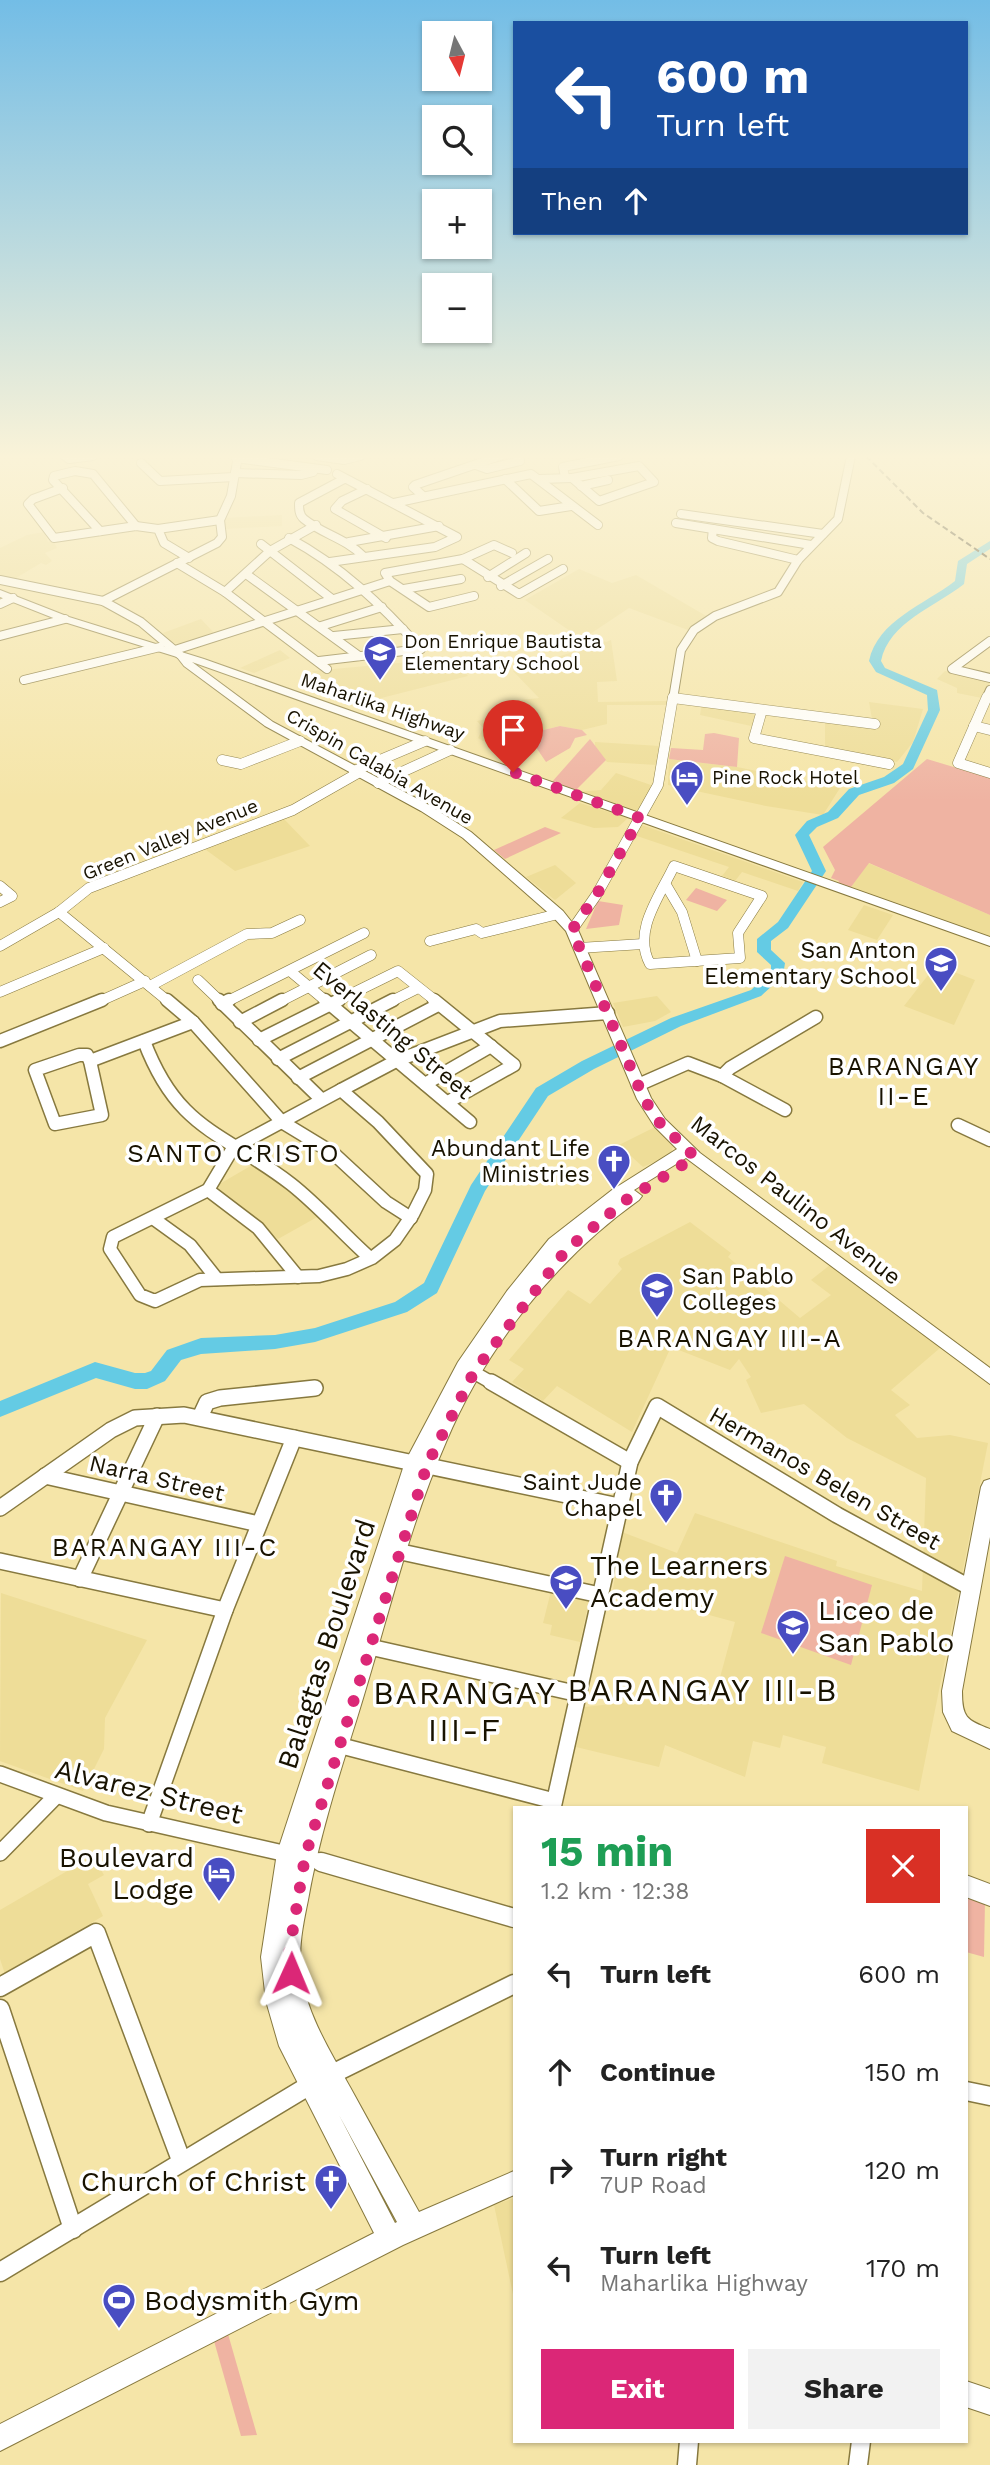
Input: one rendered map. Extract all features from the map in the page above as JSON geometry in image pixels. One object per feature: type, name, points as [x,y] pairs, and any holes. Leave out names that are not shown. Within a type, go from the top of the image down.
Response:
[{"type":"main road","name":"Maharlika Highway","points":[[0,593],[65,619],[177,652],[818,883],[990,942]]},
{"type":"main road","name":"Crispin Calabia Avenue","points":[[177,652],[188,664],[269,724],[467,835],[558,914],[572,930],[611,1020]]},
{"type":"main road","name":"Marcos Paulino Avenue","points":[[611,1020],[638,1085],[660,1123],[691,1153],[990,1377]]},
{"type":"main road","name":"Balagtas Boulevard","points":[[402,2233],[320,2080],[287,2038],[277,2001],[272,1957],[297,1855],[421,1463],[469,1369],[519,1298],[561,1247],[622,1197],[691,1153]]},
{"type":"main road","points":[[990,1487],[982,1570],[971,1588],[951,1714],[960,1727],[990,1739]]},
{"type":"main road","points":[[968,1887],[990,1895]]},
{"type":"main road","points":[[0,2438],[402,2233],[513,2183]]},
{"type":"main road","points":[[968,2395],[990,2402]]},
{"type":"street","points":[[103,601],[161,571]]},
{"type":"street","points":[[190,571],[225,592],[327,669]]},
{"type":"street","points":[[225,592],[249,571]]},
{"type":"street","points":[[296,571],[332,599]]},
{"type":"street","points":[[319,661],[421,649],[382,607],[341,571]]},
{"type":"street","points":[[389,571],[386,573],[390,581],[429,607],[475,599],[453,571]]},
{"type":"street","points":[[480,571],[501,586],[519,594],[560,571]]},
{"type":"street","points":[[488,577],[497,571]]},
{"type":"street","points":[[501,586],[527,571]]},
{"type":"street","points":[[572,930],[597,894],[658,785],[681,650],[695,630],[723,612],[778,592],[791,571]]},
{"type":"street","points":[[246,574],[359,656]]},
{"type":"street","points":[[404,589],[461,579]]},
{"type":"street","points":[[0,580],[103,601],[141,622],[177,652],[390,581]]},
{"type":"street","points":[[0,604],[13,598]]},
{"type":"street","points":[[321,626],[382,607]]},
{"type":"street","points":[[0,636],[65,619]]},
{"type":"street","points":[[334,636],[403,629]]},
{"type":"street","points":[[990,641],[953,670],[990,678]]},
{"type":"street","points":[[24,680],[160,647]]},
{"type":"street","points":[[989,694],[958,763],[990,773]]},
{"type":"street","points":[[673,698],[875,724]]},
{"type":"street","points":[[762,710],[754,738],[890,764]]},
{"type":"street","points":[[974,726],[990,730]]},
{"type":"street","points":[[222,760],[241,764],[299,741]]},
{"type":"street","name":"Green Valley Avenue","points":[[0,946],[58,912],[89,888],[293,810],[356,772],[425,741]]},
{"type":"street","points":[[378,783],[450,750]]},
{"type":"street","points":[[674,866],[762,896],[738,933],[742,954],[740,958],[650,964],[643,944],[643,930],[666,885],[674,866]]},
{"type":"street","points":[[666,885],[676,897],[684,916],[697,961]]},
{"type":"street","points":[[0,886],[12,896],[0,902]]},
{"type":"street","points":[[58,912],[193,1022],[282,1122],[333,1153],[386,1202],[411,1219]]},
{"type":"street","points":[[430,941],[477,929],[482,933],[558,914]]},
{"type":"street","points":[[0,1041],[147,983],[247,934],[272,933],[300,920]]},
{"type":"street","points":[[222,1004],[364,933]]},
{"type":"street","points":[[579,948],[643,944]]},
{"type":"street","points":[[0,992],[104,948]]},
{"type":"street","points":[[240,1022],[370,955]]},
{"type":"street","name":"Everlasting Street","points":[[290,971],[470,1122]]},
{"type":"street","points":[[259,1040],[398,971],[514,1065],[448,1102]]},
{"type":"street","points":[[198,980],[321,1099]]},
{"type":"street","points":[[278,1059],[418,988]]},
{"type":"street","points":[[298,1078],[438,1005]]},
{"type":"street","points":[[339,1089],[378,1122],[427,1174],[425,1193],[391,1247],[343,1271],[317,1278],[217,1279],[184,1284],[155,1301],[140,1295],[110,1249],[109,1243],[113,1237],[208,1190],[233,1148],[339,1089],[396,1061],[472,1031],[523,1017],[611,1020]]},
{"type":"street","points":[[722,1076],[816,1017]]},
{"type":"street","points":[[90,1062],[193,1022]]},
{"type":"street","points":[[144,1041],[154,1074],[169,1097],[193,1121],[233,1148],[258,1160],[291,1184],[370,1258]]},
{"type":"street","points":[[425,1084],[491,1046]]},
{"type":"street","points":[[79,1055],[87,1055],[90,1062],[102,1115],[55,1124],[35,1070],[79,1055]]},
{"type":"street","points":[[638,1085],[688,1063],[722,1076],[785,1110]]},
{"type":"street","points":[[958,1125],[990,1140]]},
{"type":"street","points":[[208,1190],[256,1224],[279,1247],[298,1277]]},
{"type":"street","points":[[154,1219],[192,1244],[205,1257],[217,1279]]},
{"type":"street","points":[[332,1744],[553,1804],[629,1462],[469,1369]]},
{"type":"street","points":[[200,1417],[207,1402],[220,1398],[316,1388]]},
{"type":"street","name":"Hermanos Belen Street","points":[[629,1462],[657,1406],[838,1515],[971,1588]]},
{"type":"street","points":[[0,1508],[111,1430],[135,1418],[157,1416],[200,1417],[619,1506]]},
{"type":"street","points":[[80,1579],[157,1416]]},
{"type":"street","points":[[149,1824],[225,1610],[294,1438]]},
{"type":"street","name":"Narra Street","points":[[45,1476],[259,1524]]},
{"type":"street","points":[[392,1550],[600,1595]]},
{"type":"street","points":[[0,1561],[225,1610]]},
{"type":"street","points":[[362,1646],[579,1694]]},
{"type":"street","name":"Alvarez Street","points":[[0,1774],[55,1797],[149,1824],[297,1855],[513,1918]]},
{"type":"street","points":[[0,1853],[55,1797]]},
{"type":"street","points":[[0,1987],[96,1933],[181,2160]]},
{"type":"street","points":[[0,2272],[181,2160],[320,2080],[513,1984]]},
{"type":"street","points":[[0,2009],[73,2229]]},
{"type":"street","points":[[968,2091],[990,2096]]},
{"type":"street","points":[[687,2465],[689,2443]]},
{"type":"street","points":[[858,2465],[861,2443]]},
{"type":"shaded area","points":[[0,571],[28,571],[16,578],[0,576]]},
{"type":"shaded area","points":[[575,571],[584,571],[612,583],[636,575],[708,617],[688,630],[629,608],[590,634],[606,642],[611,640],[617,681],[597,682],[598,702],[669,701],[668,705],[607,705],[607,724],[582,730],[560,726],[495,741],[483,741],[478,738],[483,728],[477,721],[515,713],[512,701],[539,698],[513,671],[592,646],[525,600]]},
{"type":"shaded area","points":[[201,619],[214,633],[180,644],[171,642],[163,633]]},
{"type":"shaded area","points":[[280,650],[290,658],[254,673],[240,668]]},
{"type":"shaded area","name":"Don Enrique Bautista Elementary School","points":[[453,658],[468,676],[350,706],[312,671]]},
{"type":"shaded area","points":[[945,671],[990,682],[982,698],[957,693],[957,688],[937,679]]},
{"type":"shaded area","points":[[703,698],[762,709],[756,727],[700,715]]},
{"type":"shaded area","points":[[869,702],[923,709],[913,742],[897,762],[825,749],[825,713],[872,719]]},
{"type":"shaded area","points":[[560,726],[582,730],[587,735],[575,738],[570,748],[546,762],[527,734]]},
{"type":"shaded area","points":[[705,734],[739,738],[737,767],[669,759],[671,748],[703,750]]},
{"type":"shaded area","points":[[590,739],[606,760],[574,792],[551,783]]},
{"type":"shaded area","points":[[595,742],[660,746],[657,765],[607,762],[595,747]]},
{"type":"shaded area","points":[[669,759],[737,767],[840,788],[823,815],[766,806],[668,785]]},
{"type":"shaded area","points":[[927,759],[990,778],[990,915],[869,863],[848,891],[837,886],[839,881],[831,878],[835,870],[823,847]]},
{"type":"shaded area","points":[[616,773],[654,786],[639,812],[576,792],[601,790]]},
{"type":"shaded area","points":[[580,803],[628,818],[618,827],[594,828],[561,818]]},
{"type":"shaded area","points":[[282,817],[310,846],[235,871],[202,847]]},
{"type":"shaded area","points":[[642,825],[803,882],[798,891],[742,872],[735,881],[722,876],[729,867],[634,835]]},
{"type":"shaded area","points":[[545,827],[561,833],[505,859],[494,850]]},
{"type":"shaded area","points":[[868,863],[990,915],[990,937],[848,891]]},
{"type":"shaded area","points":[[555,865],[576,883],[555,900],[526,877]]},
{"type":"shaded area","points":[[696,888],[727,900],[717,911],[686,900]]},
{"type":"shaded area","points":[[598,901],[623,905],[619,925],[586,929]]},
{"type":"shaded area","points":[[864,905],[893,915],[877,940],[848,930]]},
{"type":"shaded area","name":"San Anton Elementary School","points":[[936,965],[975,980],[954,1025],[904,1006]]},
{"type":"shaded area","points":[[657,996],[671,1012],[655,1021],[623,1027],[613,1003]]},
{"type":"shaded area","points":[[657,1126],[673,1147],[670,1155],[643,1167],[619,1145]]},
{"type":"shaded area","points":[[254,1164],[319,1216],[278,1239],[216,1186]]},
{"type":"shaded area","points":[[690,1222],[731,1253],[728,1257],[800,1318],[831,1295],[811,1280],[830,1265],[940,1348],[891,1390],[910,1405],[895,1415],[917,1438],[950,1435],[988,1443],[919,1791],[822,1763],[826,1747],[783,1735],[780,1748],[753,1741],[745,1777],[665,1745],[659,1767],[576,1747],[585,1707],[710,1693],[718,1685],[735,1622],[613,1589],[622,1532],[677,1553],[695,1513],[837,1561],[836,1566],[922,1591],[926,1478],[847,1438],[804,1404],[761,1413],[746,1380],[751,1377],[739,1359],[730,1370],[671,1347],[632,1432],[557,1386],[543,1401],[512,1382],[524,1369],[509,1360],[568,1290],[590,1304],[622,1269],[618,1264],[620,1259]]},
{"type":"shaded area","points":[[785,1556],[872,1585],[851,1665],[761,1633]]},
{"type":"shaded area","name":"The Learners Academy","points":[[551,1591],[589,1600],[580,1642],[550,1635],[552,1625],[543,1623]]},
{"type":"shaded area","points":[[1,1593],[147,1640],[105,1718],[104,1749],[83,1791],[0,1761]]},
{"type":"shaded area","points":[[93,1856],[104,1875],[88,1884],[103,1916],[5,1974],[0,1959],[0,1910]]},
{"type":"shaded area","points":[[968,1895],[985,1900],[984,1957],[968,1953]]},
{"type":"shaded area","points":[[513,2198],[513,2294],[494,2205]]},
{"type":"shaded area","points":[[228,2334],[257,2435],[241,2436],[214,2341]]},
{"type":"waterway","points":[[0,1409],[95,1370],[135,1381],[147,1381],[158,1376],[174,1355],[201,1346],[275,1342],[315,1335],[401,1307],[431,1288],[477,1189],[542,1092],[588,1065],[676,1022],[756,993],[778,973],[778,963],[764,952],[764,939],[783,925],[819,871],[802,835],[812,824],[833,815],[854,792],[889,780],[908,766],[934,710],[933,693],[880,670],[875,661],[878,648],[896,626],[960,582],[961,571]]},
{"type":"place","name":"Don Enrique Bautista Elementary School","points":[[380,682]]},
{"type":"place","name":"Pine Rock Hotel","points":[[687,807]]},
{"type":"place","name":"San Anton Elementary School","points":[[941,993]]},
{"type":"place","name":"Abundant Life Ministries","points":[[614,1191]]},
{"type":"place","name":"San Pablo Colleges","points":[[657,1319]]},
{"type":"place","name":"Saint Jude Chapel","points":[[666,1525]]},
{"type":"place","name":"The Learners Academy","points":[[566,1611]]},
{"type":"place","name":"Liceo de San Pablo","points":[[793,1656]]},
{"type":"place","name":"Boulevard Lodge","points":[[219,1903]]},
{"type":"place","name":"Church of Christ","points":[[331,2211]]},
{"type":"place","name":"Bodysmith Gym","points":[[119,2330]]},
{"type":"district","name":"BARANGAY II-E","points":[[904,1081]]},
{"type":"district","name":"SANTO CRISTO","points":[[234,1153]]},
{"type":"district","name":"BARANGAY III-A","points":[[730,1338]]},
{"type":"district","name":"BARANGAY III-C","points":[[165,1547]]},
{"type":"district","name":"BARANGAY III-B","points":[[703,1690]]},
{"type":"district","name":"BARANGAY III-F","points":[[465,1712]]},
{"type":"route","points":[[291,1973],[289,1953],[305,1857],[427,1465],[474,1372],[566,1250],[626,1200],[695,1157],[660,1123],[644,1099],[572,930],[597,894],[640,818],[513,772]]}]
